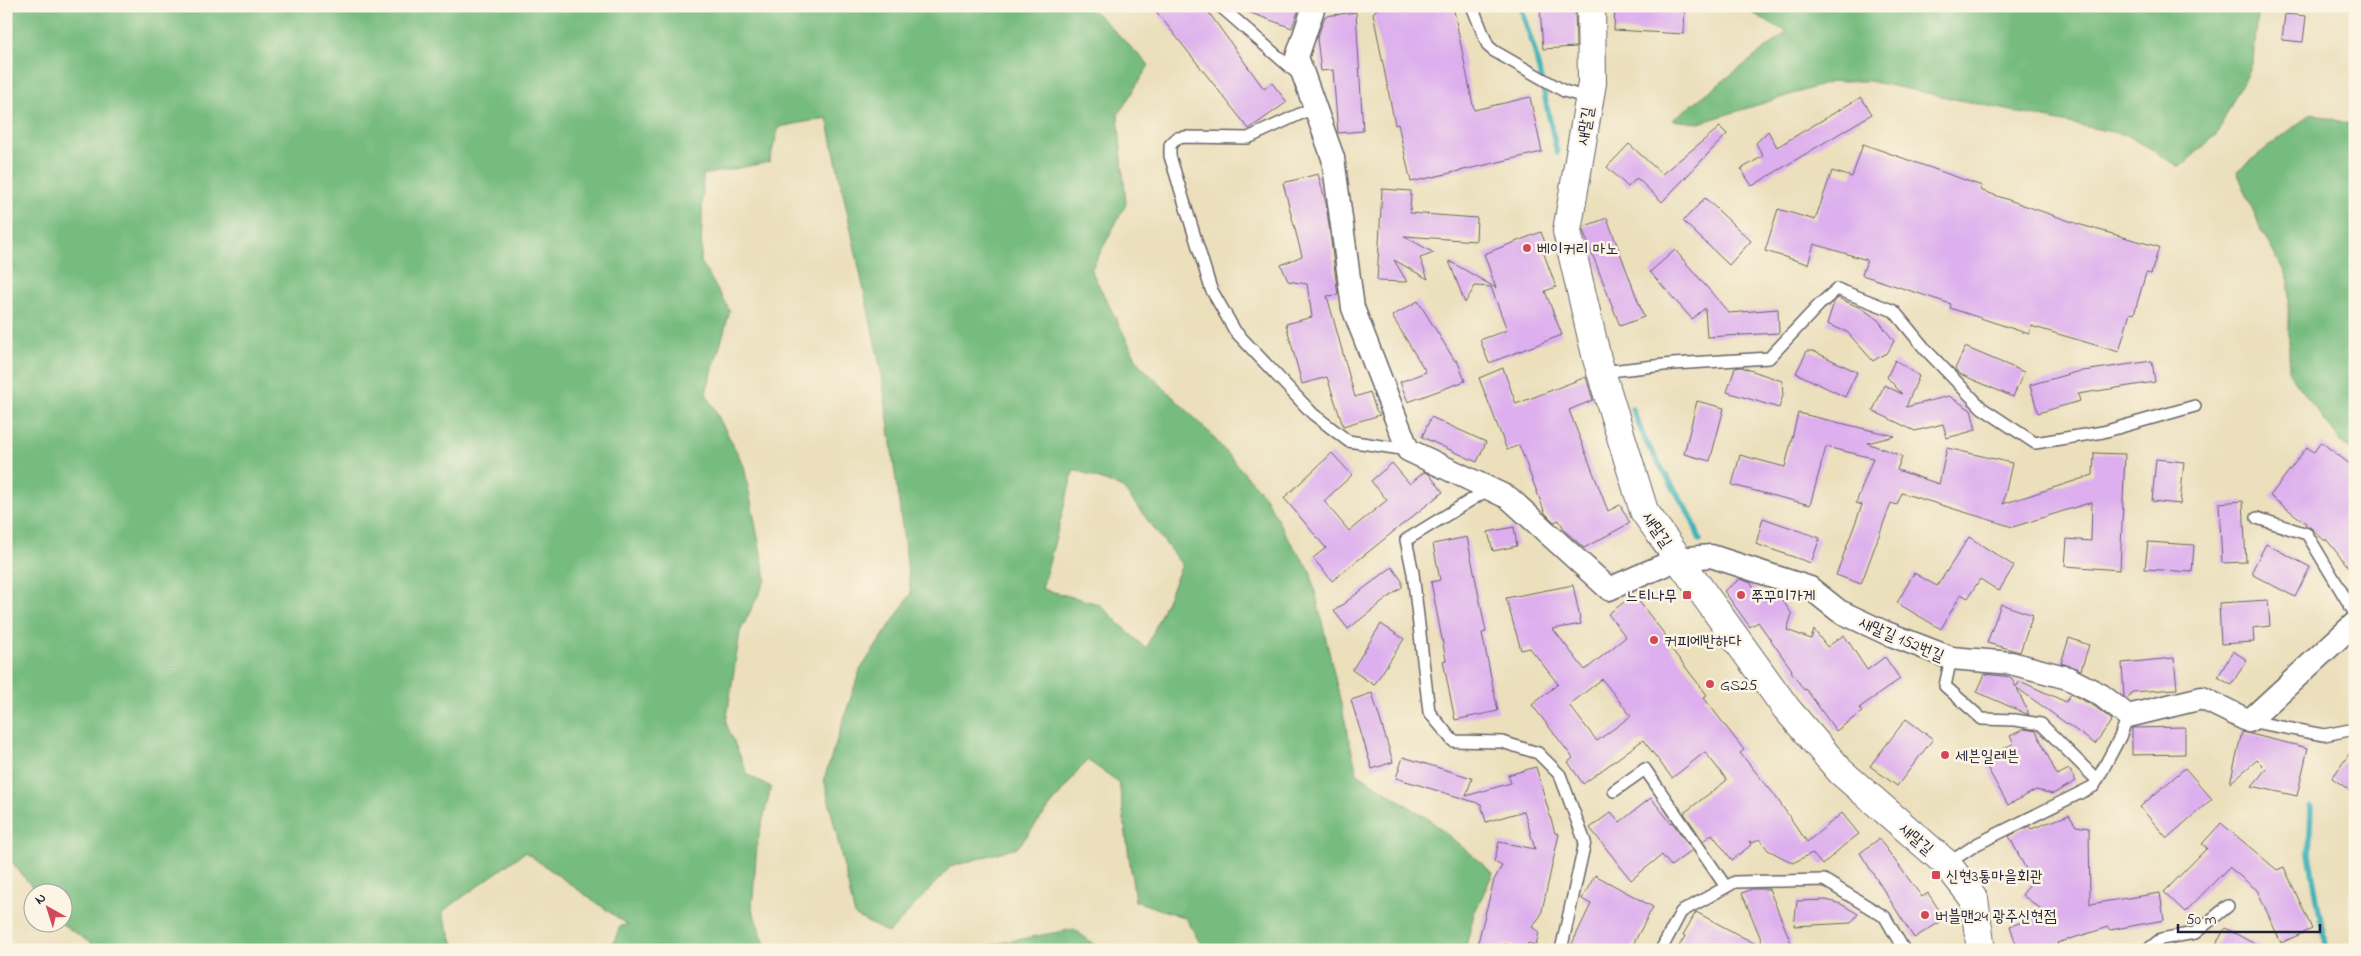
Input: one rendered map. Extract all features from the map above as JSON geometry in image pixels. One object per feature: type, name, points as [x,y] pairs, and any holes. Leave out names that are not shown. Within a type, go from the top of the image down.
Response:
[{"type":"street","points":[[1314,6],[1297,57],[1333,158],[1353,308],[1408,450],[1489,488]]},
{"type":"street","name":"새말길","points":[[1591,6],[1592,83],[1576,95],[1566,231],[1601,372],[1644,511],[1786,708],[1841,772],[1947,864],[1974,899],[1981,950]]},
{"type":"street","name":"새말길 152번길","points":[[1489,488],[1509,498],[1609,589],[1678,559],[1710,556],[1810,588],[1839,611],[1884,632],[1951,658],[2010,663],[2068,678],[2101,695],[2128,716]]},
{"type":"street","points":[[2128,716],[2202,698],[2249,721],[2355,623]]},
{"type":"lane","points":[[1220,6],[1304,80]]},
{"type":"lane","points":[[1472,6],[1488,46],[1494,52],[1576,95]]},
{"type":"lane","points":[[1315,107],[1278,126],[1248,138],[1177,138],[1170,145],[1170,156],[1211,289],[1235,331],[1313,414],[1348,441],[1408,450]]},
{"type":"lane","points":[[1601,372],[1673,364],[1770,358],[1819,305],[1837,289],[1894,311],[1926,350],[1982,408],[2035,443],[2103,432],[2195,406]]},
{"type":"lane","points":[[1489,488],[1406,540],[1413,573],[1429,712],[1453,741],[1502,742],[1538,753],[1560,775],[1585,842],[1561,950]]},
{"type":"lane","points":[[2257,518],[2307,534],[2355,614]]},
{"type":"lane","points":[[1951,658],[1945,686],[1982,719],[2015,720],[2041,724],[2097,780]]},
{"type":"lane","points":[[1947,864],[1977,844],[2094,786],[2120,736],[2128,716]]},
{"type":"lane","points":[[2249,721],[2324,735],[2355,729]]},
{"type":"lane","points":[[1614,791],[1645,769],[1726,887]]},
{"type":"lane","points":[[1661,950],[1681,912],[1736,882],[1824,880],[1885,918],[1904,950]]},
{"type":"lane","points":[[2148,950],[2161,939],[2195,933],[2228,906]]},
{"type":"green space","points":[[6,6],[1089,6],[1149,65],[1118,115],[1126,204],[1091,270],[1139,364],[1206,429],[1265,497],[1287,537],[1310,570],[1357,773],[1430,820],[1493,873],[1474,914],[1465,950],[1204,950],[1186,918],[1135,901],[1119,782],[1087,760],[1018,847],[950,867],[889,933],[855,916],[824,779],[860,670],[911,594],[882,375],[827,118],[779,127],[769,162],[703,175],[701,262],[730,311],[706,393],[744,466],[766,579],[740,632],[726,723],[748,775],[771,787],[757,843],[752,909],[767,950],[611,950],[620,926],[628,925],[525,852],[442,912],[456,950],[101,950],[72,931],[72,884],[30,884],[10,860],[6,864]],"holes":[[[1074,469],[1123,488],[1182,565],[1146,649],[1099,604],[1042,589]]]},
{"type":"green space","points":[[1740,6],[2259,6],[2253,61],[2216,135],[2180,167],[2126,135],[1869,81],[1835,81],[1699,123],[1672,120],[1787,32]]},
{"type":"green space","points":[[2312,113],[2355,126],[2355,455],[2341,442],[2289,373],[2289,280],[2261,230],[2237,171]]},
{"type":"green space","points":[[1074,929],[1101,950],[979,950],[990,945]]},
{"type":"building","points":[[1152,6],[1204,6],[1264,89],[1272,83],[1287,102],[1249,129]]},
{"type":"building","points":[[1237,6],[1300,6],[1292,28],[1237,8]]},
{"type":"building","points":[[1380,6],[1453,6],[1474,110],[1530,97],[1542,152],[1411,182],[1398,124],[1395,125],[1373,13]]},
{"type":"building","points":[[1540,6],[1575,6],[1576,47],[1543,49]]},
{"type":"building","points":[[1615,6],[1685,6],[1684,34],[1614,30]]},
{"type":"building","points":[[1356,12],[1363,131],[1338,133],[1333,70],[1321,71],[1317,38],[1325,16]]},
{"type":"building","points":[[2285,14],[2306,16],[2303,42],[2282,40]]},
{"type":"building","points":[[1861,97],[1872,114],[1752,186],[1741,169],[1763,156],[1756,143],[1768,131],[1777,147]]},
{"type":"building","points":[[1720,127],[1727,134],[1662,202],[1637,178],[1628,187],[1607,167],[1629,144],[1662,174]]},
{"type":"building","points":[[1863,144],[1982,186],[1980,190],[2081,225],[2159,247],[2151,274],[2146,273],[2134,314],[2130,313],[2119,352],[2031,326],[2029,334],[1950,308],[1951,304],[1862,275],[1867,260],[1814,244],[1808,264],[1765,251],[1778,209],[1815,220],[1832,171],[1852,177]]},
{"type":"building","points":[[1318,174],[1326,203],[1338,295],[1327,296],[1355,397],[1370,392],[1376,410],[1380,415],[1343,426],[1327,377],[1302,384],[1286,324],[1312,317],[1307,284],[1288,281],[1281,265],[1302,256],[1283,183]]},
{"type":"building","points":[[1382,189],[1411,191],[1410,213],[1477,218],[1476,241],[1404,236],[1434,253],[1420,258],[1428,279],[1394,260],[1407,282],[1377,281]]},
{"type":"building","points":[[1705,198],[1751,241],[1729,265],[1683,221]]},
{"type":"building","points":[[1607,218],[1644,317],[1620,326],[1583,230],[1583,227]]},
{"type":"building","points":[[1541,232],[1549,253],[1544,254],[1556,287],[1545,291],[1562,335],[1489,363],[1480,340],[1507,330],[1491,287],[1475,286],[1465,303],[1449,261],[1496,288],[1484,254]]},
{"type":"building","points":[[1675,250],[1729,313],[1778,309],[1779,333],[1707,337],[1705,308],[1692,319],[1650,272]]},
{"type":"building","points":[[1838,298],[1863,309],[1878,320],[1894,341],[1888,352],[1873,361],[1847,332],[1827,324],[1834,302]]},
{"type":"building","points":[[1418,301],[1455,361],[1457,360],[1465,381],[1408,402],[1400,382],[1426,372],[1392,316]]},
{"type":"building","points":[[1965,347],[2024,372],[2013,397],[1960,374],[1955,369]]},
{"type":"building","points":[[1807,351],[1813,351],[1857,372],[1845,397],[1796,373]]},
{"type":"building","points":[[1895,360],[1919,376],[1906,407],[1949,396],[1971,410],[1976,430],[1947,438],[1943,424],[1915,431],[1873,411],[1884,385],[1902,394],[1887,377]]},
{"type":"building","points":[[2152,361],[2155,382],[2078,394],[2080,401],[2038,413],[2030,385],[2076,372]]},
{"type":"building","points":[[1741,367],[1782,381],[1783,395],[1779,408],[1727,392],[1735,368]]},
{"type":"building","points":[[1503,368],[1516,404],[1586,377],[1593,400],[1569,410],[1608,511],[1620,505],[1630,523],[1584,548],[1565,531],[1559,520],[1554,522],[1545,513],[1519,445],[1507,450],[1479,378]]},
{"type":"building","points":[[1697,401],[1724,408],[1710,461],[1684,454]]},
{"type":"building","points":[[1798,413],[1895,436],[1867,443],[1902,456],[1897,470],[1939,484],[1947,448],[2012,463],[2003,504],[2093,475],[2094,453],[2125,454],[2120,570],[2065,566],[2067,539],[2091,541],[2092,502],[2013,527],[1902,493],[1897,505],[1891,503],[1861,584],[1836,575],[1862,505],[1856,503],[1873,458],[1826,447],[1810,505],[1732,485],[1740,455],[1785,467]]},
{"type":"building","points":[[1431,417],[1486,442],[1477,462],[1422,437]]},
{"type":"building","points":[[2321,442],[2355,468],[2355,575],[2326,539],[2325,541],[2310,527],[2305,525],[2306,523],[2270,496],[2307,447],[2314,452]]},
{"type":"building","points":[[1332,453],[1352,475],[1324,501],[1349,531],[1387,500],[1371,481],[1392,463],[1410,484],[1424,472],[1429,474],[1443,492],[1332,581],[1313,558],[1326,548],[1284,498]]},
{"type":"building","points":[[2156,459],[2184,462],[2180,504],[2152,501]]},
{"type":"building","points":[[2243,501],[2246,562],[2222,563],[2219,503]]},
{"type":"building","points":[[1763,518],[1820,538],[1811,563],[1756,544]]},
{"type":"building","points":[[1514,527],[1517,546],[1493,551],[1488,532]]},
{"type":"building","points":[[1467,537],[1486,632],[1482,633],[1498,711],[1455,720],[1443,661],[1446,660],[1431,582],[1440,580],[1433,544]]},
{"type":"building","points":[[1969,537],[2014,566],[1999,591],[1980,579],[1968,598],[1961,594],[1941,629],[1897,603],[1914,573],[1937,586]]},
{"type":"building","points":[[2148,542],[2194,545],[2192,572],[2145,569]]},
{"type":"building","points":[[2266,544],[2310,567],[2295,597],[2253,575],[2253,569]]},
{"type":"building","points":[[1392,567],[1402,581],[1402,587],[1348,629],[1334,611]]},
{"type":"building","points":[[1740,579],[1751,583],[1764,601],[1777,593],[1792,614],[1787,630],[1811,639],[1814,630],[1827,647],[1844,635],[1867,670],[1885,657],[1900,679],[1859,708],[1862,712],[1836,731],[1806,689],[1804,690],[1758,622],[1750,627],[1724,591]]},
{"type":"building","points":[[1573,585],[1581,624],[1553,629],[1585,670],[1626,637],[1608,614],[1634,595],[1669,640],[1666,642],[1707,695],[1704,698],[1744,750],[1740,753],[1773,793],[1807,842],[1842,813],[1859,834],[1822,865],[1812,853],[1793,863],[1768,850],[1759,839],[1753,843],[1749,841],[1751,845],[1732,860],[1712,834],[1703,841],[1684,813],[1727,780],[1705,752],[1672,778],[1643,740],[1583,784],[1568,762],[1573,758],[1532,705],[1558,684],[1530,648],[1521,650],[1506,598]],"holes":[[[1602,679],[1631,716],[1597,741],[1569,705]]]},
{"type":"building","points":[[2268,600],[2270,626],[2253,628],[2254,642],[2221,644],[2219,603]]},
{"type":"building","points":[[2001,604],[2033,615],[2020,652],[1987,643]]},
{"type":"building","points":[[1381,624],[1404,639],[1374,685],[1352,670]]},
{"type":"building","points":[[2069,638],[2089,645],[2081,670],[2061,663]]},
{"type":"building","points":[[2233,651],[2247,660],[2231,685],[2218,677]]},
{"type":"building","points":[[2174,658],[2177,689],[2132,692],[2127,699],[2124,697],[2122,663]]},
{"type":"building","points":[[1985,674],[2011,677],[2016,687],[2020,681],[2066,702],[2071,694],[2094,706],[2112,720],[2095,744],[2017,688],[2029,715],[1977,692]]},
{"type":"building","points":[[1372,693],[1393,762],[1372,769],[1351,700]]},
{"type":"building","points":[[1906,719],[1933,739],[1897,786],[1870,766]]},
{"type":"building","points":[[2185,727],[2185,754],[2132,755],[2132,728]]},
{"type":"building","points":[[2024,729],[2036,731],[2057,775],[2069,769],[2076,781],[2053,794],[2036,790],[2008,805],[1983,760],[2014,743],[2010,736]]},
{"type":"building","points":[[2242,732],[2308,748],[2297,796],[2252,786],[2266,769],[2257,760],[2230,783]]},
{"type":"building","points":[[2355,746],[2355,794],[2332,778]]},
{"type":"building","points":[[1403,757],[1472,778],[1466,796],[1511,783],[1508,775],[1536,767],[1555,833],[1559,834],[1541,915],[1532,927],[1539,932],[1536,945],[1528,943],[1526,950],[1504,944],[1503,950],[1476,950],[1494,880],[1502,866],[1494,862],[1499,842],[1535,849],[1524,811],[1486,822],[1481,804],[1396,778]]},
{"type":"building","points":[[2185,768],[2212,799],[2167,838],[2140,807]]},
{"type":"building","points":[[1651,798],[1672,822],[1692,850],[1671,866],[1662,855],[1631,880],[1590,828],[1611,812],[1620,822]]},
{"type":"building","points":[[2069,815],[2076,826],[2089,828],[2090,904],[2160,893],[2164,920],[2110,930],[2109,927],[2057,943],[2059,950],[2018,950],[2010,926],[2048,914],[2022,895],[2032,881],[2009,836],[2029,826],[2031,829]]},
{"type":"building","points":[[2221,823],[2277,870],[2284,867],[2312,929],[2281,943],[2257,890],[2229,867],[2185,912],[2164,892],[2207,848],[2202,844]]},
{"type":"building","points":[[1879,839],[1922,897],[1928,893],[1945,919],[1914,938],[1860,853]]},
{"type":"building","points":[[1595,875],[1653,907],[1630,950],[1569,950],[1591,904],[1582,899]]},
{"type":"building","points":[[1752,889],[1769,889],[1794,950],[1677,950],[1696,912],[1765,949],[1742,893]]},
{"type":"building","points":[[1826,900],[1841,904],[1858,914],[1851,923],[1794,926],[1797,901]]},
{"type":"building","points":[[2225,928],[2266,950],[2213,950]]},
{"type":"waterway","points":[[1520,6],[1535,52],[1557,153]]},
{"type":"waterway","points":[[1632,408],[1645,440],[1692,519],[1700,540]]},
{"type":"waterway","points":[[2311,807],[2309,854],[2326,950]]},
{"type":"place","name":"베이커리 마노","points":[[1527,248]]},
{"type":"place","name":"느티나무","points":[[1687,595]]},
{"type":"place","name":"쭈꾸미가게","points":[[1741,595]]},
{"type":"place","name":"커피에반하다","points":[[1654,640]]},
{"type":"place","name":"GS25","points":[[1710,684]]},
{"type":"place","name":"세븐일레븐","points":[[1945,755]]},
{"type":"place","name":"신현3통마을회관","points":[[1936,875]]},
{"type":"place","name":"버블맨24 광주신현점","points":[[1925,915]]}]
